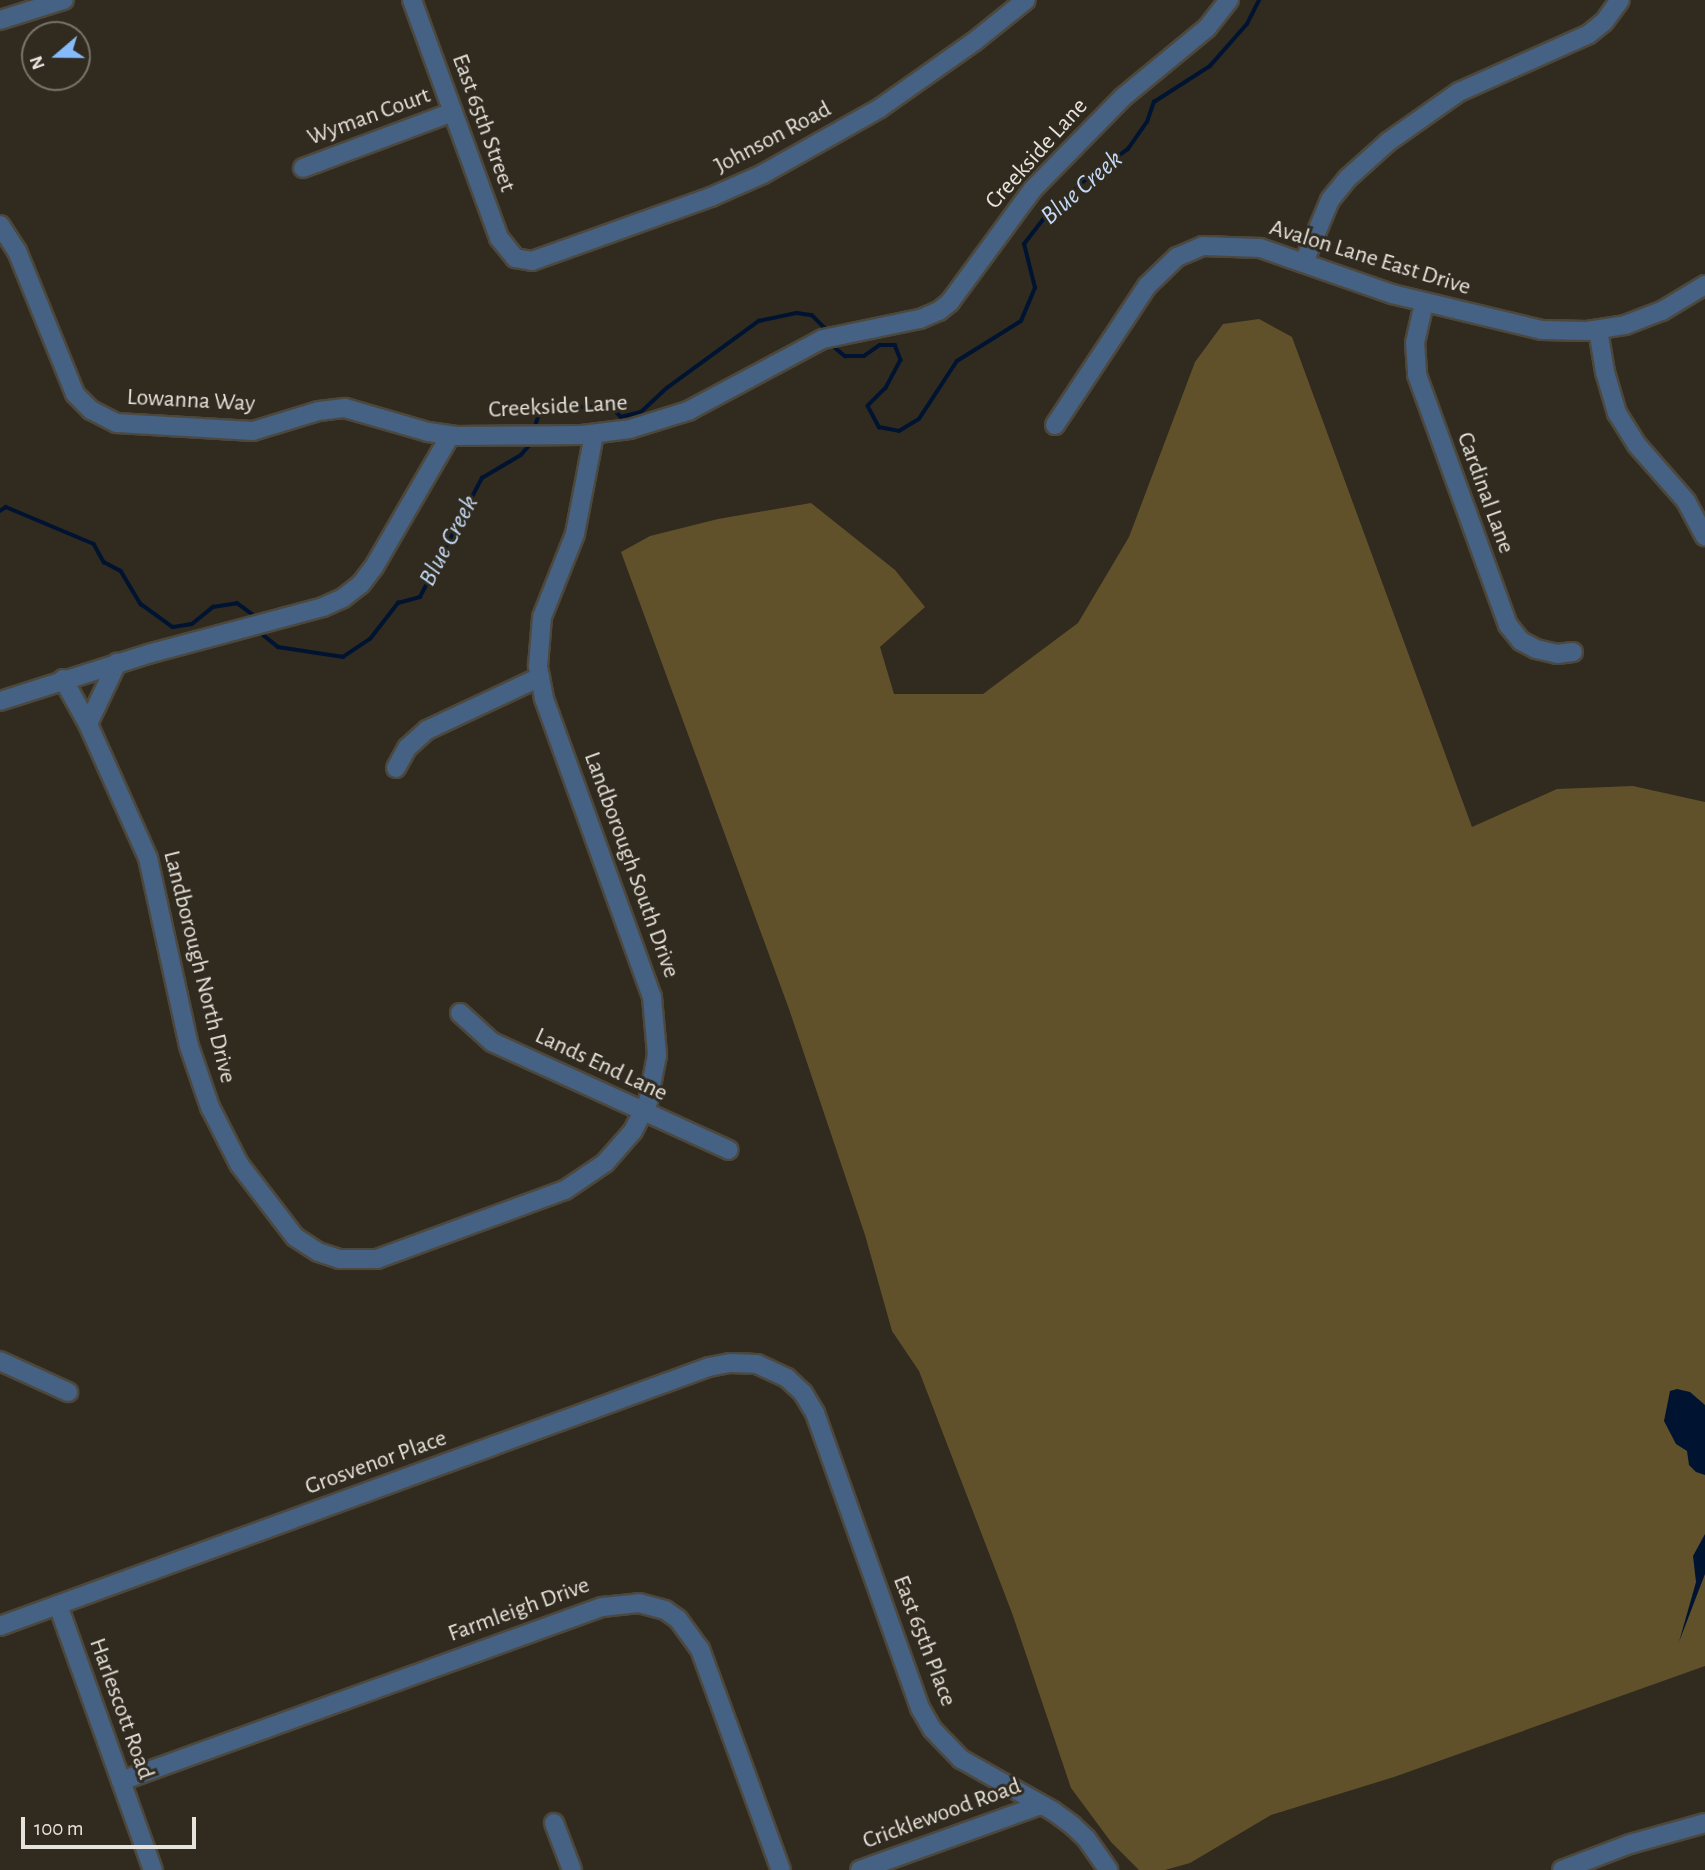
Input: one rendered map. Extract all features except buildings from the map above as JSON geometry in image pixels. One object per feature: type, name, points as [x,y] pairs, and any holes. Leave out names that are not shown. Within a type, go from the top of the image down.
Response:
[{"type":"street","points":[[0,20],[64,0]]},
{"type":"street","name":"East 65th Street","points":[[412,0],[499,238],[515,258]]},
{"type":"street","name":"Johnson Road","points":[[515,258],[532,261],[544,259],[711,197],[763,174],[880,108],[975,41],[1026,0]]},
{"type":"street","name":"Creekside Lane","points":[[450,436],[594,434],[637,428],[677,416],[823,339],[920,319],[939,311],[950,302],[1033,189],[1122,98],[1207,28],[1229,0]]},
{"type":"street","points":[[1304,262],[1330,200],[1348,178],[1388,142],[1459,92],[1589,34],[1604,22],[1620,0]]},
{"type":"street","name":"Wyman Court","points":[[303,168],[453,112]]},
{"type":"street","name":"Lowanna Way","points":[[0,225],[6,245],[70,384],[79,399],[101,416],[132,425],[247,432],[319,411],[345,408],[450,436]]},
{"type":"street","name":"Avalon Lane East Drive","points":[[1055,425],[1136,299],[1180,255],[1203,246],[1239,245],[1275,252],[1424,303],[1530,329],[1598,330],[1656,314],[1705,285]]},
{"type":"street","name":"Cardinal Lane","points":[[1424,303],[1415,343],[1417,374],[1507,625],[1521,641],[1536,649],[1557,654],[1573,652]]},
{"type":"street","points":[[1598,330],[1605,372],[1617,413],[1637,444],[1686,501],[1705,536]]},
{"type":"street","name":"Landborough South Drive","points":[[472,1225],[565,1189],[588,1177],[620,1148],[644,1112],[657,1055],[652,997],[544,698],[540,677],[538,649],[542,617],[575,534],[594,434]]},
{"type":"street","points":[[0,701],[117,663],[323,607],[348,595],[374,567],[450,436]]},
{"type":"street","points":[[88,724],[117,663]]},
{"type":"street","points":[[396,768],[407,748],[427,730],[540,677]]},
{"type":"street","name":"Landborough North Drive","points":[[63,680],[88,724],[148,858],[189,1046],[209,1107],[239,1164],[262,1198],[304,1243],[323,1254],[350,1260],[382,1258],[472,1225]]},
{"type":"street","name":"Lands End Lane","points":[[460,1013],[492,1042],[729,1150]]},
{"type":"street","points":[[0,1361],[68,1392]]},
{"type":"street","name":"Grosvenor Place","points":[[0,1626],[709,1367],[740,1362],[772,1370]]},
{"type":"street","name":"East 65th Place","points":[[772,1370],[803,1393],[814,1413],[926,1718],[936,1734],[961,1759],[1041,1805],[1086,1838],[1108,1870]]},
{"type":"street","name":"Farmleigh Drive","points":[[121,1781],[607,1605],[639,1603],[665,1611],[678,1619],[700,1649],[781,1870]]},
{"type":"street","name":"Harlescott Road","points":[[58,1605],[153,1870]]},
{"type":"street","name":"Cricklewood Road","points":[[860,1870],[1041,1805]]},
{"type":"street","points":[[554,1823],[572,1870]]},
{"type":"street","points":[[1562,1870],[1630,1844],[1705,1824]]},
{"type":"shaded area","points":[[1259,319],[1292,337],[1472,827],[1557,789],[1633,786],[1705,802],[1705,1666],[1394,1777],[1271,1815],[1190,1863],[1165,1870],[1139,1870],[1111,1842],[1071,1788],[1012,1613],[919,1371],[892,1331],[865,1235],[789,1009],[621,552],[650,536],[718,519],[811,503],[895,570],[925,607],[880,647],[894,694],[983,694],[1078,623],[1129,537],[1195,362],[1223,324]]},
{"type":"water","points":[[1677,1389],[1690,1392],[1705,1405],[1705,1475],[1696,1472],[1689,1465],[1687,1451],[1676,1444],[1664,1421],[1670,1391]]},
{"type":"water","points":[[1705,1534],[1705,1574],[1679,1642],[1696,1582],[1693,1556]]},
{"type":"waterway","name":"Blue Creek","points":[[833,346],[845,356],[864,356],[880,345],[895,345],[901,360],[886,388],[868,406],[879,427],[899,431],[919,419],[957,361],[1021,321],[1035,288],[1024,244],[1044,218],[1084,181],[1128,149],[1147,122],[1154,102],[1210,66],[1247,24],[1259,0]]},
{"type":"waterway","name":"Blue Creek","points":[[536,423],[540,412],[563,413],[582,407],[612,407],[621,417],[641,412],[667,388],[759,321],[797,313],[812,315],[827,330]]},
{"type":"waterway","name":"Blue Creek","points":[[261,633],[278,647],[343,657],[370,639],[398,603],[420,597],[482,478],[521,455],[528,447]]},
{"type":"waterway","name":"Blue Creek","points":[[0,511],[6,507],[94,544],[104,562],[121,571],[141,604],[173,627],[192,624],[213,607],[237,603],[252,614]]}]
